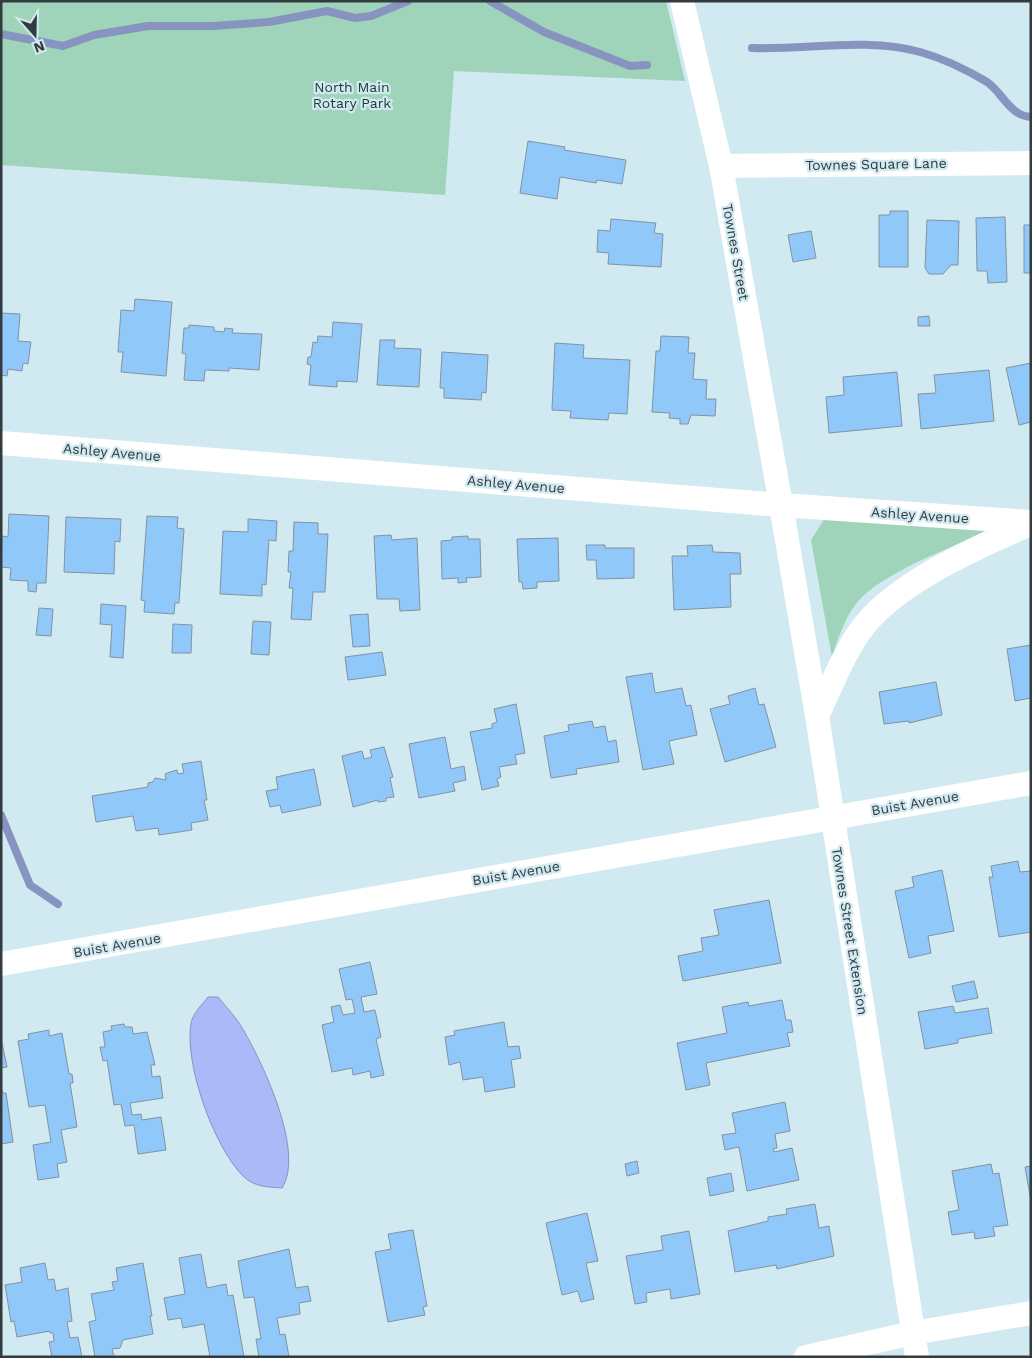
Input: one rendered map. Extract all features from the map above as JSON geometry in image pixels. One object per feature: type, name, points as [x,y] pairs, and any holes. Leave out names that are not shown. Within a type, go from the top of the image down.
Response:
[{"type":"street","name":"Townes Street","points":[[682,1],[721,166],[781,505]]},
{"type":"street","name":"Townes Square Lane","points":[[721,166],[1031,163]]},
{"type":"street","name":"Ashley Avenue","points":[[1,443],[1031,523]]},
{"type":"street","name":"Townes Street Extension","points":[[781,505],[817,716],[831,817],[917,1357]]},
{"type":"street","name":"Ashley Avenue","points":[[817,716],[857,634],[870,618],[888,602],[928,575],[979,546],[1031,523]]},
{"type":"street","name":"Buist Avenue","points":[[1,964],[1031,783]]},
{"type":"street","points":[[806,1357],[913,1333],[1031,1313]]},
{"type":"green space","name":"North Main Rotary Park","points":[[1,1],[666,1],[685,81],[454,71],[445,195],[1,165]]},
{"type":"green space","points":[[825,518],[989,530],[923,559],[890,576],[863,596],[848,616],[832,657],[811,540]]},
{"type":"water","points":[[208,997],[218,997],[244,1031],[261,1064],[279,1108],[288,1153],[288,1172],[282,1188],[256,1184],[243,1176],[232,1163],[222,1146],[203,1104],[192,1060],[190,1040],[192,1019]]},
{"type":"building","points":[[528,141],[565,147],[564,150],[626,160],[622,184],[597,180],[596,183],[560,177],[557,199],[520,193]]},
{"type":"building","points":[[890,211],[908,211],[908,267],[879,267],[879,215],[890,215]]},
{"type":"building","points":[[1005,217],[1007,282],[988,283],[987,271],[977,271],[976,218]]},
{"type":"building","points":[[611,219],[656,223],[654,233],[663,234],[661,267],[608,264],[609,253],[597,252],[598,230],[610,231]]},
{"type":"building","points":[[927,220],[959,221],[958,265],[951,265],[943,274],[929,274],[925,268]]},
{"type":"building","points":[[1024,225],[1031,225],[1031,273],[1024,273]]},
{"type":"building","points":[[811,231],[816,258],[793,262],[788,235]]},
{"type":"building","points":[[135,299],[172,302],[166,376],[121,372],[123,352],[118,352],[121,310],[134,311]]},
{"type":"building","points":[[1,313],[20,314],[18,341],[31,342],[28,364],[23,363],[22,371],[8,369],[7,376],[1,375]]},
{"type":"building","points":[[929,316],[930,326],[918,326],[918,317]]},
{"type":"building","points":[[333,322],[362,324],[357,382],[337,381],[337,387],[309,385],[311,365],[307,364],[308,357],[311,357],[313,342],[317,343],[318,336],[332,337]]},
{"type":"building","points":[[189,325],[214,327],[214,331],[224,332],[225,328],[233,329],[232,333],[262,334],[259,370],[229,368],[229,371],[205,370],[204,381],[184,380],[186,354],[182,353],[184,328],[189,328]]},
{"type":"building","points":[[661,336],[689,337],[688,353],[695,353],[693,379],[707,380],[706,399],[716,399],[715,416],[691,415],[688,424],[680,424],[680,419],[669,418],[670,413],[652,412],[656,351],[660,351]]},
{"type":"building","points":[[380,340],[395,340],[394,348],[421,349],[419,387],[377,385]]},
{"type":"building","points":[[555,343],[584,345],[583,358],[630,360],[627,414],[609,413],[608,420],[570,418],[571,411],[552,410]]},
{"type":"building","points":[[442,352],[488,355],[486,393],[482,392],[481,400],[444,398],[444,388],[440,388]]},
{"type":"building","points":[[1031,363],[1031,422],[1019,425],[1006,368]]},
{"type":"building","points":[[989,370],[994,421],[921,429],[918,394],[936,393],[934,375]]},
{"type":"building","points":[[897,372],[902,426],[829,433],[826,397],[844,395],[843,377]]},
{"type":"building","points":[[9,514],[49,516],[46,583],[37,583],[36,592],[28,591],[28,581],[10,580],[11,568],[1,567],[2,536],[8,537]]},
{"type":"building","points":[[147,516],[178,517],[177,528],[184,529],[179,603],[175,603],[174,614],[144,612],[145,601],[141,600]]},
{"type":"building","points":[[66,517],[121,519],[120,542],[115,541],[114,574],[64,572]]},
{"type":"building","points":[[248,519],[277,521],[276,541],[269,540],[266,585],[262,584],[262,596],[220,594],[223,531],[248,532]]},
{"type":"building","points":[[294,522],[318,523],[318,534],[328,534],[325,592],[313,592],[311,620],[291,619],[293,588],[289,588],[291,572],[288,572],[289,551],[293,551]]},
{"type":"building","points":[[391,535],[392,540],[417,538],[420,610],[400,611],[399,599],[377,599],[374,536]]},
{"type":"building","points":[[468,536],[468,539],[480,539],[481,577],[466,578],[467,582],[458,583],[458,578],[442,579],[441,541],[452,540],[452,537]]},
{"type":"building","points":[[558,538],[559,581],[537,582],[537,588],[523,589],[522,582],[519,582],[517,539]]},
{"type":"building","points":[[586,545],[605,545],[605,548],[634,548],[634,578],[597,579],[596,560],[587,560]]},
{"type":"building","points":[[712,545],[713,552],[740,553],[741,574],[730,574],[731,607],[674,610],[672,556],[688,556],[687,546]]},
{"type":"building","points":[[101,604],[126,606],[123,658],[110,657],[112,625],[100,624]]},
{"type":"building","points":[[39,608],[53,609],[51,636],[36,635]]},
{"type":"building","points":[[368,614],[370,646],[353,647],[350,615]]},
{"type":"building","points":[[253,621],[271,622],[269,655],[251,654]]},
{"type":"building","points":[[173,624],[192,625],[191,653],[172,653]]},
{"type":"building","points":[[1031,645],[1031,698],[1015,701],[1007,649]]},
{"type":"building","points":[[382,652],[386,675],[348,680],[345,657]]},
{"type":"building","points":[[652,673],[655,693],[682,688],[686,706],[691,705],[697,735],[669,741],[674,764],[643,770],[626,677]]},
{"type":"building","points":[[936,682],[942,715],[909,723],[909,721],[884,724],[879,692]]},
{"type":"building","points":[[755,688],[759,705],[764,704],[776,747],[725,762],[710,709],[730,704],[728,696]]},
{"type":"building","points":[[516,704],[525,753],[515,755],[517,764],[499,767],[501,777],[497,779],[499,786],[482,790],[470,732],[492,728],[492,724],[497,722],[494,709]]},
{"type":"building","points":[[592,721],[594,728],[605,726],[608,742],[616,740],[619,762],[576,769],[577,774],[551,778],[544,736],[569,731],[568,725]]},
{"type":"building","points":[[445,737],[451,769],[464,766],[466,780],[453,783],[455,791],[419,798],[409,744]]},
{"type":"building","points":[[384,747],[393,777],[390,778],[394,797],[386,798],[386,801],[378,802],[378,800],[353,807],[342,756],[362,751],[364,759],[372,757],[370,750]]},
{"type":"building","points":[[201,761],[207,800],[204,800],[208,820],[191,823],[192,830],[159,835],[158,828],[136,831],[133,816],[96,822],[92,796],[148,787],[148,783],[153,782],[155,778],[166,780],[165,774],[170,772],[177,770],[178,774],[184,773],[182,764]]},
{"type":"building","points":[[314,769],[321,805],[282,813],[280,805],[270,807],[266,791],[278,789],[276,777]]},
{"type":"building","points":[[1018,861],[1020,872],[1031,871],[1031,932],[999,937],[989,877],[993,877],[991,866]]},
{"type":"building","points":[[942,870],[954,931],[928,936],[931,953],[909,958],[895,891],[914,887],[912,877]]},
{"type":"building","points":[[769,900],[781,963],[683,981],[678,956],[703,951],[701,938],[719,935],[714,910]]},
{"type":"building","points":[[370,962],[377,994],[361,997],[364,1012],[375,1010],[381,1037],[376,1039],[384,1075],[371,1078],[370,1071],[353,1075],[352,1068],[332,1072],[322,1025],[334,1022],[331,1007],[340,1005],[343,1015],[355,1013],[352,999],[346,1000],[339,969]]},
{"type":"building","points":[[974,981],[978,998],[956,1002],[952,986]]},
{"type":"building","points":[[782,1000],[786,1020],[791,1020],[793,1032],[787,1033],[790,1046],[706,1063],[710,1085],[686,1090],[677,1043],[727,1033],[722,1007],[748,1002],[749,1006]]},
{"type":"building","points":[[953,1006],[955,1013],[988,1008],[992,1033],[958,1039],[958,1043],[925,1049],[918,1012]]},
{"type":"building","points":[[504,1022],[508,1047],[519,1046],[521,1058],[511,1060],[515,1087],[485,1092],[483,1077],[463,1080],[460,1062],[449,1065],[445,1037],[455,1035],[454,1031]]},
{"type":"building","points":[[124,1024],[125,1027],[132,1027],[133,1034],[147,1032],[155,1065],[151,1065],[152,1077],[160,1076],[163,1098],[130,1103],[132,1115],[141,1114],[142,1120],[161,1117],[166,1150],[138,1154],[134,1125],[125,1126],[121,1104],[114,1105],[107,1060],[103,1061],[100,1047],[105,1047],[103,1032],[112,1030],[111,1026]]},
{"type":"building","points":[[49,1030],[49,1036],[62,1033],[69,1074],[72,1074],[73,1083],[70,1083],[77,1127],[61,1130],[67,1162],[57,1164],[59,1177],[38,1180],[33,1145],[51,1142],[45,1105],[29,1107],[18,1041],[29,1039],[28,1034]]},
{"type":"building","points":[[1,1038],[7,1067],[1,1068]]},
{"type":"building","points":[[1,1087],[3,1093],[6,1093],[13,1142],[1,1144]]},
{"type":"building","points":[[785,1102],[790,1131],[775,1134],[777,1148],[773,1149],[774,1152],[792,1148],[799,1180],[747,1191],[739,1147],[725,1150],[722,1135],[736,1133],[732,1113]]},
{"type":"building","points":[[637,1161],[639,1173],[627,1176],[625,1164]]},
{"type":"building","points":[[991,1164],[993,1174],[999,1173],[1008,1225],[993,1227],[995,1236],[975,1239],[974,1232],[952,1235],[948,1212],[959,1210],[952,1171]]},
{"type":"building","points":[[1031,1166],[1031,1201],[1025,1167]]},
{"type":"building","points":[[731,1173],[734,1191],[710,1196],[707,1178]]},
{"type":"building","points":[[815,1204],[819,1228],[829,1226],[834,1256],[777,1269],[776,1265],[735,1272],[728,1231],[768,1221],[768,1217],[787,1214],[786,1209]]},
{"type":"building","points":[[587,1213],[598,1261],[586,1263],[594,1299],[581,1302],[578,1291],[562,1295],[546,1223]]},
{"type":"building","points":[[413,1230],[427,1306],[423,1307],[425,1315],[388,1322],[375,1252],[391,1249],[388,1234]]},
{"type":"building","points":[[689,1231],[700,1294],[671,1299],[670,1289],[646,1293],[647,1302],[635,1304],[626,1256],[663,1250],[661,1236]]},
{"type":"building","points":[[289,1249],[296,1288],[308,1286],[311,1301],[299,1303],[300,1314],[277,1318],[280,1335],[285,1334],[289,1357],[259,1357],[256,1339],[261,1339],[254,1297],[244,1298],[238,1261]]},
{"type":"building","points":[[201,1254],[207,1288],[226,1284],[228,1296],[233,1295],[244,1357],[210,1357],[204,1324],[183,1328],[181,1318],[168,1320],[164,1298],[185,1294],[179,1258]]},
{"type":"building","points":[[45,1263],[48,1280],[54,1279],[56,1291],[68,1288],[72,1321],[67,1322],[70,1338],[78,1337],[82,1357],[52,1357],[49,1342],[54,1341],[53,1333],[50,1333],[50,1331],[17,1337],[14,1321],[11,1322],[5,1285],[22,1282],[20,1268]]},
{"type":"building","points":[[143,1263],[152,1316],[150,1316],[153,1334],[123,1340],[120,1348],[112,1349],[114,1357],[95,1357],[89,1322],[96,1320],[91,1294],[114,1290],[112,1282],[118,1281],[116,1268]]},
{"type":"waterway","points":[[1,34],[63,46],[94,35],[148,26],[213,26],[269,22],[327,11],[355,18],[371,16],[408,1]]},
{"type":"waterway","points":[[490,1],[544,32],[630,66],[647,65]]},
{"type":"waterway","points":[[752,48],[879,45],[920,52],[954,65],[987,82],[1017,113],[1031,117]]},
{"type":"waterway","points":[[1,815],[30,885],[58,904]]}]
